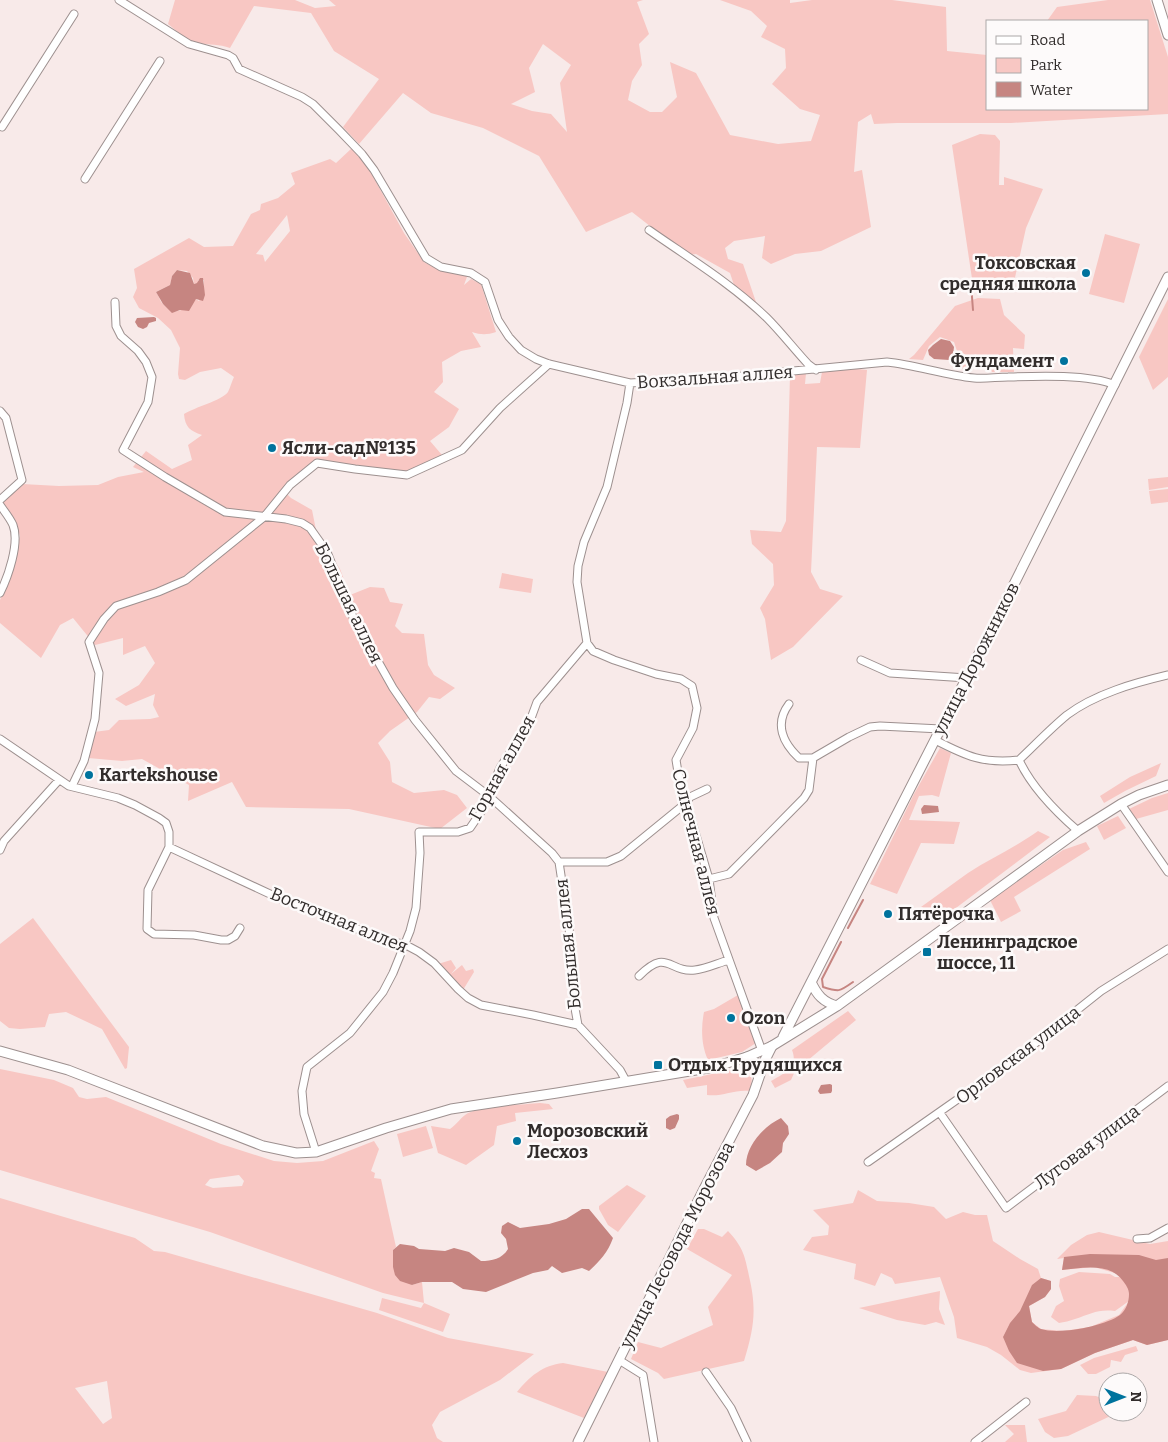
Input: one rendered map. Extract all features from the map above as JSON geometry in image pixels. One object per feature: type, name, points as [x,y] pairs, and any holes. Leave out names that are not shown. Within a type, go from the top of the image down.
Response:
[{"type":"main road","points":[[1157,0],[1168,36]]},
{"type":"main road","name":"улица Дорожников","points":[[782,1040],[967,678],[1168,277]]},
{"type":"main road","points":[[0,1051],[68,1070],[263,1146],[296,1153],[316,1152],[386,1128],[451,1109],[714,1067],[747,1057],[772,1046],[837,1006],[1078,831],[1121,804],[1168,785]]},
{"type":"main road","points":[[811,982],[815,992],[821,998],[837,1006]]},
{"type":"main road","name":"улица Лесовода Морозова","points":[[578,1442],[753,1095],[758,1077],[772,1046]]},
{"type":"main road","points":[[747,1057],[756,1062],[759,1068],[758,1077]]},
{"type":"street","name":"Вокзальная аллея","points":[[119,0],[189,44],[228,55],[239,69],[302,97],[313,104],[362,154],[374,170],[426,258],[441,267],[471,273],[485,282],[498,320],[508,337],[521,350],[536,359],[549,364],[630,383],[816,370]]},
{"type":"street","points":[[2,127],[74,14]]},
{"type":"street","points":[[85,179],[160,61]]},
{"type":"street","name":"Вокзальная аллея","points":[[649,230],[726,284],[750,304],[816,370]]},
{"type":"street","name":"Большая аллея","points":[[115,302],[116,326],[120,336],[138,350],[146,362],[152,377],[148,402],[123,450],[218,509],[234,514],[302,523],[310,528],[327,552],[353,617],[392,688],[415,720],[456,771],[489,796],[559,862],[572,949],[574,1003],[578,1025]]},
{"type":"street","points":[[816,370],[887,362],[976,378],[1053,376],[1095,380],[1115,385]]},
{"type":"street","points":[[72,786],[84,761],[95,719],[99,674],[89,642],[104,619],[116,606],[186,580],[264,517],[290,485],[317,463],[407,475],[462,450],[500,408],[549,364]]},
{"type":"street","points":[[587,643],[576,582],[578,566],[584,542],[607,487],[630,383]]},
{"type":"street","points":[[0,411],[6,418],[10,430],[22,480],[0,500]]},
{"type":"street","points":[[0,505],[14,526],[14,550],[7,580],[0,593]]},
{"type":"street","name":"Горная аллея","points":[[316,1152],[304,1114],[302,1091],[307,1067],[350,1033],[372,1008],[393,973],[410,931],[416,908],[420,854],[419,832],[458,832],[470,828],[482,812],[500,768],[530,721],[537,702],[587,643]]},
{"type":"street","name":"Солнечная аллея","points":[[587,643],[593,651],[614,660],[656,674],[681,679],[692,686],[697,708],[692,728],[676,760],[682,793],[709,879],[714,918],[762,1050]]},
{"type":"street","points":[[861,660],[890,673],[967,678]]},
{"type":"street","points":[[935,740],[982,761],[1019,760],[1057,724],[1080,706],[1140,682],[1168,676]]},
{"type":"street","points":[[789,704],[782,718],[782,736],[789,749],[799,758],[813,758],[849,737],[870,728],[880,726],[941,729]]},
{"type":"street","points":[[0,739],[59,780],[72,786],[118,798],[135,805],[166,823],[170,832],[169,847],[148,890],[147,929],[154,934],[194,935],[228,940],[235,936],[240,928]]},
{"type":"street","points":[[709,879],[729,874],[804,798],[809,790],[813,758]]},
{"type":"street","points":[[1019,760],[1031,782],[1078,831]]},
{"type":"street","points":[[0,850],[4,841],[59,780]]},
{"type":"street","points":[[559,862],[607,862],[621,856],[686,803],[690,797],[708,789]]},
{"type":"street","points":[[1121,804],[1168,872]]},
{"type":"street","name":"Восточная аллея","points":[[169,847],[285,901],[326,914],[344,924],[391,942],[404,944],[434,963],[468,998],[481,1005],[578,1025]]},
{"type":"street","name":"Орловская улица","points":[[868,1162],[1018,1057],[1101,991],[1168,949]]},
{"type":"street","points":[[638,976],[649,966],[665,961],[684,970],[696,970],[729,960]]},
{"type":"street","points":[[578,1025],[620,1070],[626,1081]]},
{"type":"street","name":"Луговая улица","points":[[940,1113],[1006,1208],[1168,1086]]},
{"type":"street","points":[[1137,1239],[1150,1238],[1168,1228]]},
{"type":"street","points":[[620,1360],[643,1375],[654,1442]]},
{"type":"street","points":[[706,1372],[731,1408],[747,1442]]},
{"type":"street","points":[[975,1442],[1026,1402]]},
{"type":"green space","points":[[175,0],[295,0],[315,8],[336,6],[329,0],[643,0],[637,2],[649,34],[639,44],[642,65],[632,81],[628,100],[650,112],[662,112],[677,97],[670,62],[696,73],[730,135],[778,144],[811,141],[820,115],[800,109],[772,84],[786,68],[785,49],[761,37],[767,26],[751,11],[720,0],[790,0],[790,3],[812,0],[892,0],[946,7],[947,51],[986,55],[986,110],[1148,110],[1148,20],[1048,20],[1057,7],[1108,0],[1150,0],[1168,57],[1168,114],[1011,123],[874,124],[871,114],[858,122],[854,172],[862,170],[871,227],[821,251],[795,254],[771,264],[762,258],[765,236],[734,241],[725,248],[728,259],[743,264],[757,305],[735,288],[730,273],[696,254],[687,255],[632,212],[586,232],[539,156],[483,128],[431,113],[403,93],[359,144],[343,127],[379,79],[334,51],[311,13],[254,6],[230,48],[190,41],[168,24]],"holes":[[[543,44],[571,65],[560,83],[567,132],[551,114],[532,111],[511,104],[535,92],[529,68]]]},
{"type":"green space","points":[[980,134],[995,135],[1000,141],[999,185],[1004,185],[1004,177],[1043,189],[1026,228],[1012,291],[974,292],[952,145]]},
{"type":"green space","points":[[352,148],[370,171],[404,233],[424,262],[441,271],[468,274],[464,285],[471,279],[481,284],[496,332],[478,334],[472,332],[481,347],[461,351],[442,362],[443,382],[434,392],[459,409],[449,427],[430,441],[442,455],[404,473],[316,459],[283,490],[291,498],[312,510],[316,530],[340,569],[350,595],[370,587],[384,588],[390,602],[403,604],[395,626],[402,633],[424,634],[428,665],[434,675],[455,688],[440,699],[429,697],[417,712],[390,731],[378,743],[390,762],[392,782],[414,793],[444,790],[457,795],[467,808],[440,829],[349,809],[246,807],[232,782],[188,801],[189,785],[142,759],[122,761],[88,758],[94,732],[109,730],[119,720],[159,717],[153,705],[155,694],[126,706],[115,699],[139,685],[155,663],[145,646],[123,655],[123,638],[95,645],[73,618],[60,625],[41,658],[0,623],[0,600],[9,580],[20,536],[16,523],[2,502],[22,484],[59,486],[98,485],[118,477],[144,472],[133,467],[146,451],[172,469],[192,460],[188,445],[202,435],[189,428],[184,414],[225,395],[234,377],[221,368],[200,372],[185,380],[179,379],[180,348],[171,330],[158,318],[139,308],[133,297],[137,288],[134,269],[189,238],[204,247],[233,246],[251,214],[260,210],[261,204],[278,198],[295,184],[291,173],[330,159],[336,163]],"holes":[[[287,215],[290,231],[265,262],[263,255],[256,254]],[[177,270],[187,271],[193,278],[194,284],[198,283],[198,280],[204,280],[204,290],[199,301],[196,299],[179,311],[167,308],[156,292],[170,285],[172,276]]]},
{"type":"green space","points":[[1105,234],[1140,244],[1124,303],[1089,294]]},
{"type":"green space","points":[[978,298],[1000,299],[1004,315],[1025,335],[1024,349],[1013,348],[1014,372],[992,372],[989,364],[964,369],[954,367],[957,351],[954,342],[940,337],[929,346],[923,360],[909,359],[955,306]]},
{"type":"green space","points":[[1168,299],[1168,377],[1153,390],[1139,357]]},
{"type":"green space","points":[[849,368],[867,370],[860,448],[817,447],[811,572],[820,589],[843,596],[793,647],[771,660],[765,619],[760,608],[774,585],[773,564],[752,544],[750,530],[781,532],[786,521],[790,375],[806,373],[805,384],[820,383],[822,372]]},
{"type":"green space","points":[[1168,477],[1168,487],[1149,490],[1148,479]]},
{"type":"green space","points":[[1168,489],[1168,502],[1151,504],[1149,491]]},
{"type":"green space","points":[[502,573],[533,579],[531,593],[499,588]]},
{"type":"green space","points":[[940,748],[951,753],[939,797],[932,795],[919,796],[909,820],[960,822],[954,844],[921,843],[897,894],[870,884],[914,794]]},
{"type":"green space","points":[[1161,763],[1156,776],[1104,803],[1100,796],[1130,777]]},
{"type":"green space","points":[[1168,793],[1168,810],[1136,819],[1129,809],[1152,798]]},
{"type":"green space","points":[[1118,816],[1126,828],[1104,840],[1097,826]]},
{"type":"green space","points":[[1038,831],[1050,837],[940,920],[921,907],[968,873]]},
{"type":"green space","points":[[1086,842],[1090,849],[1014,897],[1021,911],[1001,922],[990,900],[1063,850]]},
{"type":"green space","points":[[33,918],[129,1047],[127,1068],[125,1069],[102,1029],[66,1012],[49,1014],[45,1027],[9,1028],[0,1021],[0,944]]},
{"type":"green space","points":[[451,960],[456,968],[451,974],[462,965],[466,971],[473,969],[474,972],[463,990],[438,964]]},
{"type":"green space","points":[[738,995],[756,1043],[742,1052],[708,1060],[702,1036],[704,1012],[714,1009]]},
{"type":"green space","points":[[848,1011],[856,1020],[795,1071],[791,1080],[775,1088],[771,1081],[792,1066],[794,1056],[792,1050]]},
{"type":"green space","points":[[741,1068],[750,1073],[752,1083],[750,1091],[707,1095],[707,1085],[687,1088],[683,1080]]},
{"type":"green space","points":[[0,1069],[54,1080],[73,1088],[79,1097],[87,1099],[106,1097],[221,1144],[274,1161],[297,1163],[323,1161],[374,1141],[379,1149],[371,1171],[375,1173],[374,1178],[381,1179],[396,1247],[393,1250],[393,1267],[412,1285],[422,1282],[424,1303],[383,1293],[210,1232],[0,1170]],"holes":[[[239,1175],[244,1181],[242,1186],[213,1188],[205,1185],[210,1179]]]},
{"type":"green space","points":[[540,1103],[549,1104],[553,1109],[515,1113],[516,1121],[497,1126],[494,1145],[466,1165],[438,1153],[431,1126],[450,1129],[466,1114],[475,1110]]},
{"type":"green space","points":[[426,1126],[433,1148],[403,1157],[397,1134]]},
{"type":"green space","points":[[627,1185],[646,1196],[618,1232],[608,1225],[599,1206]]},
{"type":"green space","points":[[858,1190],[877,1201],[934,1207],[946,1219],[963,1212],[987,1215],[993,1241],[1038,1269],[1041,1278],[1051,1281],[1051,1289],[1045,1297],[1029,1306],[1032,1322],[1041,1329],[1063,1331],[1090,1327],[1119,1315],[1129,1301],[1115,1311],[1099,1311],[1065,1322],[1059,1323],[1051,1317],[1056,1306],[1064,1301],[1059,1286],[1060,1279],[1079,1272],[1110,1274],[1120,1277],[1118,1274],[1094,1267],[1062,1270],[1064,1258],[1057,1259],[1071,1245],[1087,1235],[1099,1232],[1150,1244],[1168,1241],[1168,1340],[1147,1345],[1133,1340],[1095,1353],[1061,1369],[1031,1373],[1020,1370],[987,1347],[957,1338],[954,1317],[940,1277],[895,1284],[892,1278],[881,1273],[875,1286],[854,1279],[856,1264],[803,1250],[812,1237],[828,1235],[829,1226],[813,1210],[853,1203]]},
{"type":"green space","points":[[0,1198],[135,1238],[154,1251],[165,1252],[377,1313],[448,1338],[534,1354],[500,1380],[440,1412],[432,1425],[437,1438],[443,1442],[0,1442]],"holes":[[[107,1381],[112,1418],[103,1424],[75,1388]]]},
{"type":"green space","points":[[698,1229],[704,1229],[722,1237],[728,1231],[743,1252],[748,1269],[754,1309],[750,1339],[744,1361],[664,1379],[658,1373],[631,1359],[638,1342],[661,1348],[713,1325],[708,1307],[732,1275],[687,1249]]},
{"type":"green space","points":[[940,1291],[939,1309],[945,1325],[936,1322],[925,1325],[897,1320],[859,1308]]},
{"type":"green space","points":[[382,1298],[421,1308],[424,1303],[450,1314],[443,1332],[379,1310]]},
{"type":"green space","points":[[1136,1346],[1138,1351],[1125,1355],[1121,1362],[1111,1360],[1110,1367],[1096,1374],[1088,1374],[1080,1365],[1094,1358]]},
{"type":"green space","points":[[563,1363],[608,1372],[584,1418],[517,1392],[526,1381],[543,1369]]},
{"type":"green space","points":[[1077,1395],[1098,1397],[1098,1422],[1068,1436],[1054,1438],[1045,1432],[1038,1419],[1066,1411]]},
{"type":"green space","points":[[1005,1425],[1025,1425],[1027,1442],[1005,1442],[1014,1434]]},
{"type":"water","points":[[177,270],[190,273],[194,284],[200,278],[203,278],[205,295],[203,301],[196,299],[189,311],[180,310],[172,313],[163,304],[156,292],[170,285],[172,276]]},
{"type":"water","points":[[154,317],[156,321],[149,323],[143,329],[138,327],[135,322],[137,318]]},
{"type":"water","points":[[941,339],[950,341],[954,347],[953,355],[949,360],[934,359],[929,355],[928,350]]},
{"type":"water","points":[[924,805],[938,806],[939,812],[922,814],[921,809]]},
{"type":"water","points":[[821,1085],[832,1085],[831,1093],[820,1094],[818,1091]]},
{"type":"water","points":[[677,1114],[679,1119],[675,1128],[670,1130],[666,1128],[666,1119]]},
{"type":"water","points":[[781,1118],[788,1126],[789,1134],[783,1143],[782,1152],[770,1163],[756,1171],[746,1165],[749,1151],[757,1137],[768,1126]]},
{"type":"water","points":[[582,1209],[589,1209],[613,1238],[609,1248],[589,1271],[582,1268],[562,1273],[552,1266],[548,1270],[533,1273],[486,1292],[463,1289],[452,1282],[422,1282],[412,1285],[400,1281],[395,1275],[393,1250],[400,1244],[414,1246],[419,1249],[445,1251],[454,1248],[469,1252],[481,1261],[493,1260],[503,1255],[508,1249],[506,1239],[501,1233],[502,1226],[508,1222],[520,1228],[549,1224],[566,1219]]},
{"type":"water","points":[[1090,1254],[1139,1255],[1156,1260],[1168,1258],[1168,1340],[1147,1345],[1133,1340],[1095,1353],[1061,1369],[1043,1371],[1017,1363],[1003,1337],[1010,1323],[1020,1311],[1032,1285],[1041,1278],[1051,1281],[1051,1289],[1045,1297],[1029,1306],[1032,1322],[1041,1329],[1059,1331],[1093,1326],[1113,1319],[1124,1311],[1128,1303],[1129,1292],[1125,1284],[1111,1271],[1095,1268],[1062,1270],[1064,1257]]},
{"type":"waterway","points":[[971,284],[973,310]]},
{"type":"waterway","points":[[848,928],[863,900]]},
{"type":"waterway","points":[[841,942],[822,979],[823,987],[839,990],[853,982]]},
{"type":"place","name":"Токсовская средняя школа","points":[[1086,273]]},
{"type":"place","name":"Фундамент","points":[[1064,361]]},
{"type":"place","name":"Ясли-сад№135","points":[[272,448]]},
{"type":"place","name":"Kartekshouse","points":[[89,775]]},
{"type":"place","name":"Пятёрочка","points":[[888,914]]},
{"type":"place","name":"Ленинградское шоссе, 11","points":[[927,952]]},
{"type":"place","name":"Ozon","points":[[731,1018]]},
{"type":"place","name":"Отдых Трудящихся","points":[[658,1065]]},
{"type":"place","name":"Морозовский Лесхоз","points":[[517,1141]]}]
